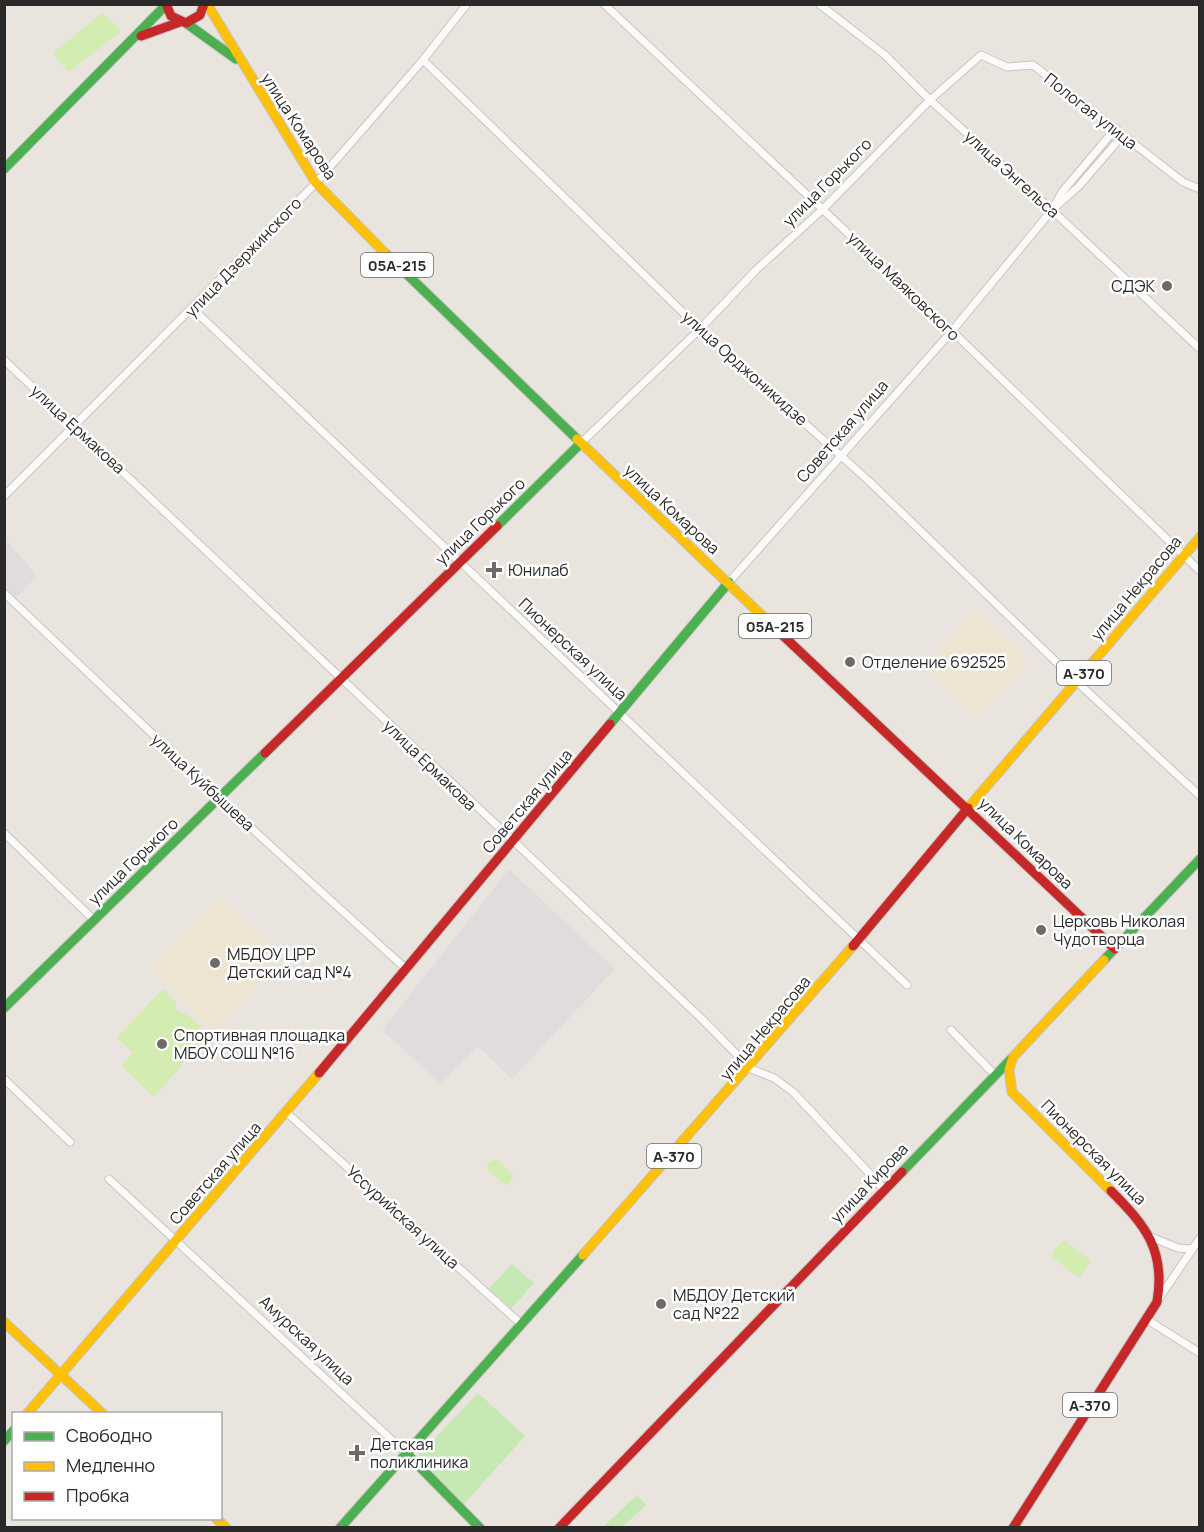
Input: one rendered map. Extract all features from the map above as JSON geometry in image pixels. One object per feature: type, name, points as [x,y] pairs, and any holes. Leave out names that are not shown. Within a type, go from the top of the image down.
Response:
[{"type":"main road","points":[[137,38],[200,15],[206,4]]},
{"type":"main road","name":"улица Комарова","points":[[206,4],[316,183],[581,443],[1115,948]]},
{"type":"main road","points":[[4,169],[137,38],[166,5]]},
{"type":"main road","name":"05А-215","points":[[166,5],[171,16],[183,22]]},
{"type":"main road","name":"улица Комарова","points":[[183,22],[242,64]]},
{"type":"main road","name":"улица Горького","points":[[4,1008],[581,443]]},
{"type":"main road","name":"улица Некрасова","points":[[340,1527],[520,1323],[751,1069],[968,808],[1200,537]]},
{"type":"main road","name":"Советская улица","points":[[28,1412],[286,1112],[729,582]]},
{"type":"main road","name":"улица Кирова","points":[[559,1527],[1200,859]]},
{"type":"main road","points":[[1012,1057],[1009,1070],[1012,1092]]},
{"type":"main road","name":"Пионерская улица","points":[[995,1075],[1138,1218],[1150,1237],[1159,1260],[1162,1280],[1157,1302]]},
{"type":"main road","name":"А-370","points":[[1012,1527],[1157,1302]]},
{"type":"main road","points":[[4,1322],[102,1412]]},
{"type":"main road","name":"Амурская улица","points":[[406,1453],[480,1527]]},
{"type":"street","name":"улица Дзержинского","points":[[4,496],[193,309],[316,183],[423,60],[467,4]]},
{"type":"street","name":"улица Маяковского","points":[[604,4],[952,331],[1200,571]]},
{"type":"street","name":"улица Энгельса","points":[[819,4],[885,55],[930,100],[1052,210],[1200,349]]},
{"type":"street","name":"Пологая улица","points":[[977,57],[986,56],[1007,68],[1033,65],[1183,182],[1200,189]]},
{"type":"street","name":"улица Горького","points":[[581,443],[700,329],[756,270],[823,209],[930,100],[977,57]]},
{"type":"street","name":"улица Орджоникидзе","points":[[423,60],[700,329],[841,455],[1077,682],[1200,796]]},
{"type":"street","name":"Советская улица","points":[[1052,210],[1062,192],[1116,128]]},
{"type":"street","name":"Советская улица","points":[[729,582],[952,331],[1052,210],[1078,187],[1123,135]]},
{"type":"street","name":"Пионерская улица","points":[[193,309],[907,985]]},
{"type":"street","name":"улица Ермакова","points":[[4,360],[702,1019],[751,1069],[774,1078],[793,1092],[885,1189]]},
{"type":"street","name":"улица Куйбышева","points":[[4,593],[220,798],[405,968]]},
{"type":"street","points":[[4,833],[94,920]]},
{"type":"street","name":"Пионерская улица","points":[[951,1030],[995,1075]]},
{"type":"street","points":[[4,1079],[70,1142]]},
{"type":"street","name":"Уссурийская улица","points":[[286,1112],[520,1323]]},
{"type":"street","name":"Амурская улица","points":[[109,1179],[406,1453]]},
{"type":"street","points":[[1150,1237],[1178,1248],[1192,1249]]},
{"type":"street","points":[[1157,1302],[1200,1238]]},
{"type":"street","points":[[1146,1319],[1200,1353]]},
{"type":"shaded area","points":[[8,542],[37,576],[16,598],[5,587],[5,545]]},
{"type":"shaded area","points":[[977,611],[1029,660],[977,717],[924,668]]},
{"type":"shaded area","points":[[509,869],[615,969],[512,1079],[478,1046],[441,1084],[382,1030]]},
{"type":"shaded area","name":"МБДОУ ЦРР Детский сад №4","points":[[219,898],[281,958],[214,1032],[149,968]]},
{"type":"green space","points":[[102,13],[120,29],[119,33],[70,71],[67,70],[53,53]]},
{"type":"green space","name":"Спортивная площадка МБОУ СОШ №16","points":[[163,989],[176,1002],[176,1010],[194,1021],[206,1038],[154,1097],[122,1066],[133,1053],[117,1038]]},
{"type":"green space","points":[[496,1159],[514,1176],[508,1185],[502,1183],[487,1168],[488,1163]]},
{"type":"green space","points":[[1064,1240],[1091,1261],[1079,1278],[1052,1256],[1053,1251]]},
{"type":"green space","points":[[512,1264],[534,1283],[511,1309],[489,1289]]},
{"type":"green space","points":[[478,1393],[525,1436],[464,1504],[417,1457]]},
{"type":"green space","points":[[637,1495],[646,1505],[622,1527],[603,1527]]},
{"type":"traffic: fast","points":[[4,169],[166,5]]},
{"type":"traffic: fast","points":[[186,23],[236,59]]},
{"type":"traffic: fast","points":[[385,253],[577,439]]},
{"type":"traffic: fast","points":[[497,526],[581,443]]},
{"type":"traffic: fast","points":[[610,724],[729,582]]},
{"type":"traffic: fast","points":[[4,1008],[265,753]]},
{"type":"traffic: fast","points":[[1104,960],[1200,859]]},
{"type":"traffic: fast","points":[[902,1172],[1011,1059]]},
{"type":"traffic: fast","points":[[340,1528],[583,1255]]},
{"type":"traffic: fast","points":[[4,1441],[12,1432]]},
{"type":"traffic: fast","points":[[406,1453],[480,1528]]},
{"type":"traffic: slow","points":[[207,4],[316,183],[385,253]]},
{"type":"traffic: slow","points":[[577,439],[776,629]]},
{"type":"traffic: slow","points":[[968,808],[1200,537]]},
{"type":"traffic: slow","points":[[583,1255],[853,946]]},
{"type":"traffic: slow","points":[[1104,960],[1013,1057],[1009,1070],[1012,1092],[1111,1191]]},
{"type":"traffic: slow","points":[[29,1412],[319,1073]]},
{"type":"traffic: slow","points":[[4,1322],[101,1412]]},
{"type":"traffic: slow","points":[[218,1520],[226,1528]]},
{"type":"traffic: jam","points":[[166,4],[171,16],[186,23],[200,15],[204,4]]},
{"type":"traffic: jam","points":[[141,36],[180,22]]},
{"type":"traffic: jam","points":[[265,753],[497,526]]},
{"type":"traffic: jam","points":[[776,629],[1115,949]]},
{"type":"traffic: jam","points":[[319,1073],[610,724]]},
{"type":"traffic: jam","points":[[853,946],[968,808]]},
{"type":"traffic: jam","points":[[559,1528],[902,1172]]},
{"type":"traffic: jam","points":[[1013,1528],[1157,1302],[1158,1268],[1150,1240],[1134,1215],[1111,1191]]},
{"type":"place","name":"СДЭК","points":[[1167,286]]},
{"type":"place","name":"Юнилаб","points":[[494,570]]},
{"type":"place","name":"Отделение 692525","points":[[850,662]]},
{"type":"place","name":"Церковь Николая Чудотворца","points":[[1041,930]]},
{"type":"place","name":"МБДОУ ЦРР Детский сад №4","points":[[215,963]]},
{"type":"place","name":"Спортивная площадка МБОУ СОШ №16","points":[[162,1044]]},
{"type":"place","name":"МБДОУ Детский сад №22","points":[[661,1304]]},
{"type":"place","name":"Детская поликлиника","points":[[357,1453]]}]
